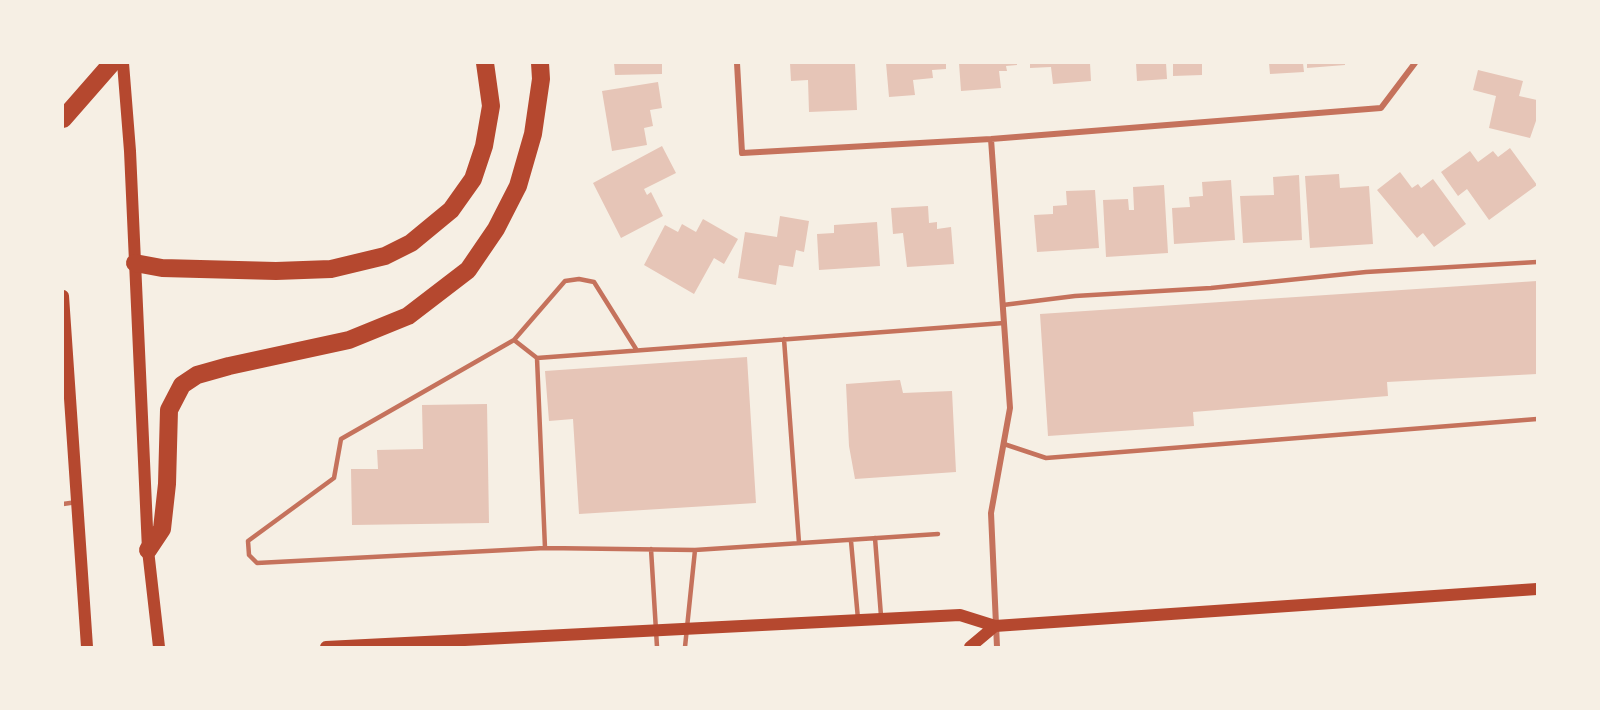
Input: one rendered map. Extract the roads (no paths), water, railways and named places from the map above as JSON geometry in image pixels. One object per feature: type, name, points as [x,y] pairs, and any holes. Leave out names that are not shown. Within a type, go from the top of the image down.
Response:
[{"type":"highway","points":[[63,119],[112,63]]},
{"type":"highway","points":[[135,263],[162,268],[276,271],[331,269],[378,259],[411,243],[451,210],[473,179],[484,146],[491,106],[485,63]]},
{"type":"highway","points":[[148,550],[162,529],[167,484],[169,410],[182,385],[197,375],[229,366],[349,340],[408,316],[468,270],[496,229],[518,186],[533,134],[540,63]]},
{"type":"main road","points":[[123,63],[130,151],[148,550],[159,647]]},
{"type":"main road","points":[[63,296],[87,647]]},
{"type":"main road","points":[[326,647],[686,631],[960,615],[995,626],[1537,590]]},
{"type":"main road","points":[[970,647],[995,626]]},
{"type":"street","points":[[737,63],[742,153],[991,139],[1381,108],[1415,63]]},
{"type":"street","points":[[991,139],[1010,408],[991,513],[997,647]]},
{"type":"lane","points":[[1003,305],[1075,296],[1211,288],[1366,272],[1537,262]]},
{"type":"lane","points":[[636,349],[594,282],[579,279],[565,281],[514,340],[341,439],[333,478],[248,541],[249,555],[257,562],[545,548],[695,550],[938,534]]},
{"type":"lane","points":[[514,340],[537,358],[1004,323]]},
{"type":"lane","points":[[784,339],[799,543]]},
{"type":"lane","points":[[537,358],[545,548]]},
{"type":"lane","points":[[1004,444],[1046,458],[1537,419]]},
{"type":"lane","points":[[63,504],[77,502]]},
{"type":"lane","points":[[875,538],[881,619]]},
{"type":"lane","points":[[851,541],[858,621]]},
{"type":"lane","points":[[651,549],[657,647]]},
{"type":"lane","points":[[686,647],[695,550]]}]
